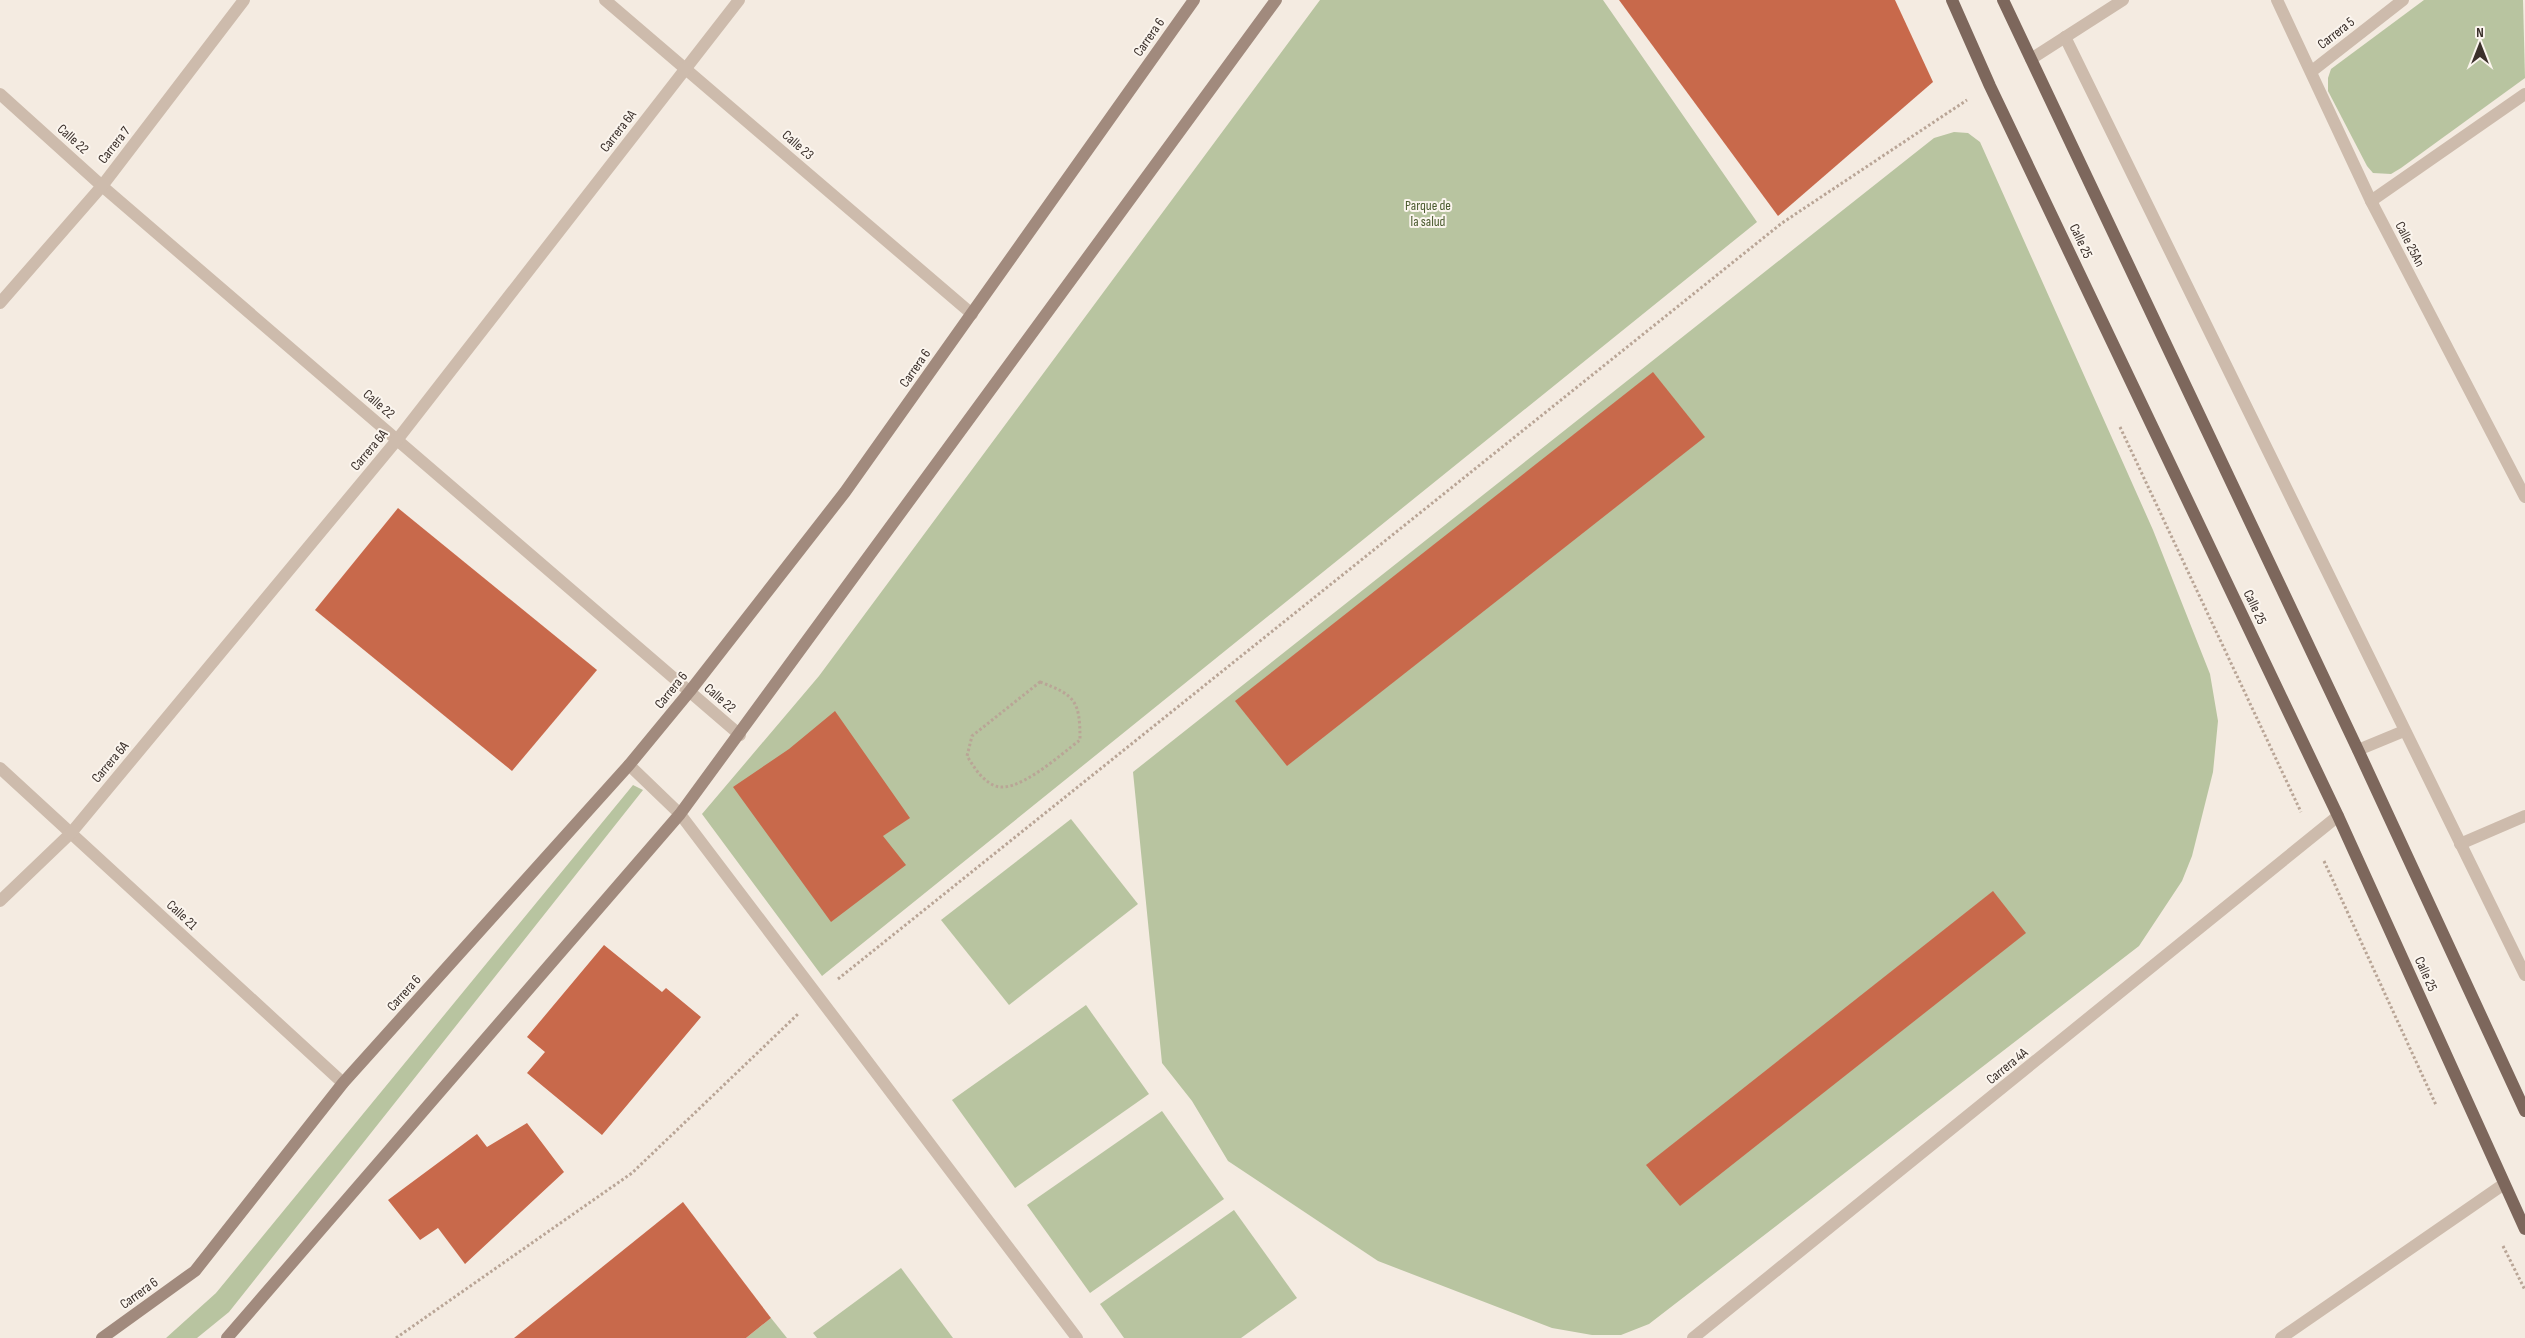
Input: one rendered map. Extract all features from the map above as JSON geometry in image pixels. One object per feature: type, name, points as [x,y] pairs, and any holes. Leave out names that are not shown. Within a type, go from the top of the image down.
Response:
[{"type":"main road","name":"Carrera 6","points":[[102,1338],[195,1271],[343,1083],[629,765],[690,691],[845,492],[1194,0]]},
{"type":"main road","points":[[226,1338],[680,814],[740,735],[1276,0]]},
{"type":"main road","name":"Calle 25","points":[[1952,0],[1990,86],[2338,816],[2525,1229]]},
{"type":"main road","points":[[2003,0],[2358,750],[2525,1111]]},
{"type":"street","name":"Carrera 7","points":[[0,302],[102,186],[244,0]]},
{"type":"street","name":"Calle 23","points":[[605,0],[972,314]]},
{"type":"street","name":"Carrera 6A","points":[[0,901],[71,833],[397,440],[739,0]]},
{"type":"street","points":[[2031,59],[2123,0]]},
{"type":"street","name":"Calle 25An","points":[[2277,0],[2312,71],[2371,201],[2525,497]]},
{"type":"street","name":"Carrera 5","points":[[2312,71],[2403,0]]},
{"type":"street","points":[[2065,37],[2525,975]]},
{"type":"street","name":"Calle 22","points":[[0,94],[102,186],[740,735]]},
{"type":"street","points":[[2371,201],[2525,94]]},
{"type":"street","points":[[2358,750],[2404,731]]},
{"type":"street","points":[[629,765],[680,814],[1077,1338]]},
{"type":"street","name":"Calle 21","points":[[0,768],[343,1083]]},
{"type":"street","name":"Carrera 4A","points":[[1693,1338],[2279,866],[2312,836],[2338,816]]},
{"type":"street","points":[[2460,844],[2525,816]]},
{"type":"street","points":[[2280,1338],[2504,1184]]},
{"type":"path","points":[[396,1338],[632,1174],[818,995],[1782,223],[1966,100],[1990,86]]},
{"type":"path","points":[[1966,100],[1970,109]]},
{"type":"path","points":[[2119,426],[2440,1112]]},
{"type":"path","points":[[1040,682],[1072,696],[1080,719],[1080,740],[1018,785],[994,786],[978,774],[967,756],[972,736],[1040,682]]},
{"type":"path","points":[[2481,1201],[2525,1290]]},
{"type":"green space","name":"Parque de la salud","points":[[1320,0],[1603,0],[1757,222],[822,976],[702,814],[819,676]]},
{"type":"green space","points":[[2424,0],[2523,0],[2525,78],[2401,168],[2391,174],[2373,173],[2367,166],[2328,91],[2328,78],[2331,69]]},
{"type":"green space","points":[[1954,132],[1968,133],[1980,142],[2153,530],[2210,674],[2218,721],[2213,772],[2192,856],[2182,881],[2139,946],[1649,1324],[1621,1335],[1592,1335],[1552,1328],[1378,1261],[1228,1161],[1192,1101],[1162,1063],[1133,772],[1934,138]]},
{"type":"green space","points":[[633,785],[643,790],[229,1312],[197,1338],[166,1338],[216,1293]]},
{"type":"green space","points":[[1071,819],[1138,904],[1009,1005],[941,920]]},
{"type":"green space","points":[[1086,1005],[1149,1094],[1015,1188],[952,1100]]},
{"type":"green space","points":[[1162,1111],[1224,1199],[1090,1293],[1027,1205]]},
{"type":"green space","points":[[1234,1210],[1297,1298],[1241,1338],[1124,1338],[1100,1304]]},
{"type":"green space","points":[[901,1268],[953,1338],[817,1338],[813,1333]]},
{"type":"green space","points":[[771,1318],[787,1338],[746,1338]]},
{"type":"building","points":[[1619,0],[1895,0],[1933,82],[1778,216]]},
{"type":"building","points":[[1653,372],[1705,437],[1287,766],[1235,701]]},
{"type":"building","points":[[398,508],[597,670],[512,771],[315,610]]},
{"type":"building","points":[[835,711],[910,818],[883,836],[906,865],[831,922],[733,787],[789,749]]},
{"type":"building","points":[[1993,891],[2026,933],[1680,1206],[1646,1165]]},
{"type":"building","points":[[604,945],[662,992],[666,988],[701,1017],[602,1135],[527,1073],[545,1052],[527,1037]]},
{"type":"building","points":[[527,1123],[564,1172],[465,1264],[438,1228],[420,1240],[388,1200],[477,1134],[487,1147]]},
{"type":"building","points":[[683,1202],[771,1318],[746,1338],[514,1338]]}]
